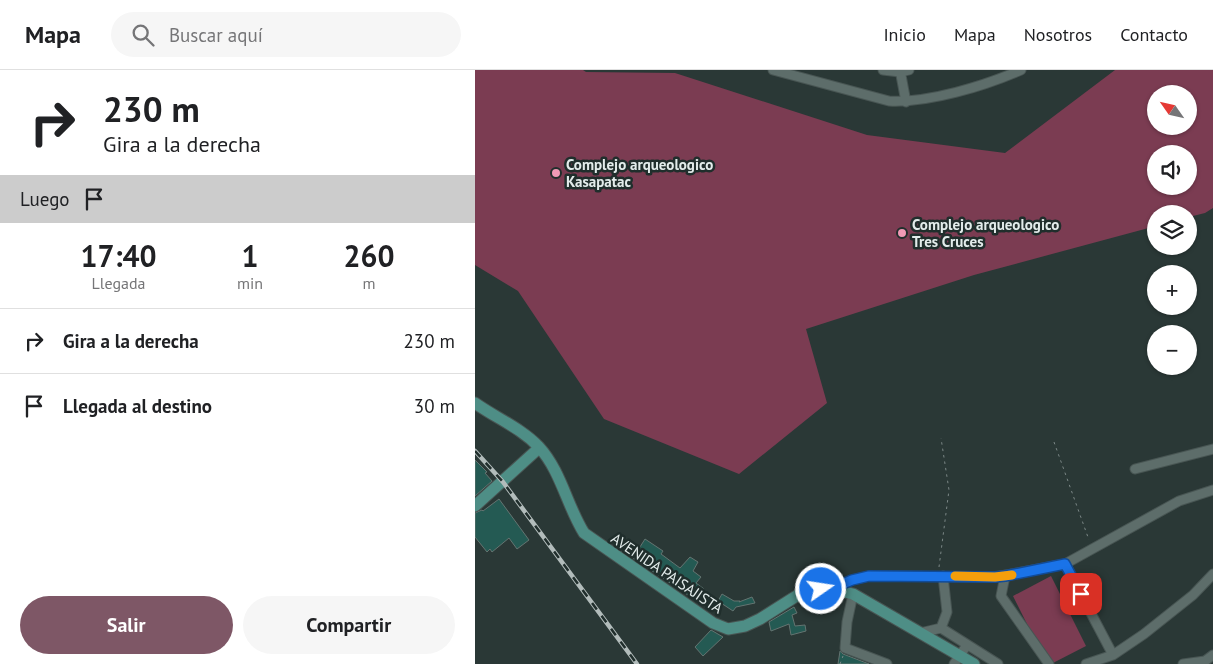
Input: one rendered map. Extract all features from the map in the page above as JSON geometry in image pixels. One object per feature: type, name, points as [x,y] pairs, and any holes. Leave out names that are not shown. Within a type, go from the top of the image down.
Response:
[{"type":"main road","name":"AVENIDA PAISAJISTA","points":[[475,403],[515,427],[539,448],[555,471],[574,518],[584,533],[713,624],[728,628],[745,626],[760,620],[797,595],[811,588],[831,589],[853,594],[920,634],[957,660],[974,664]]},
{"type":"main road","points":[[475,506],[539,448]]},
{"type":"street","points":[[773,70],[889,101],[906,102],[950,94],[1021,70]]},
{"type":"street","points":[[883,70],[903,71],[906,102]]},
{"type":"street","points":[[1135,469],[1213,449]]},
{"type":"street","points":[[831,589],[852,580],[869,576],[1005,576],[1065,564],[1179,501],[1213,490]]},
{"type":"street","points":[[1065,564],[1113,655]]},
{"type":"street","points":[[1086,664],[1113,655],[1144,634],[1193,595],[1213,574]]},
{"type":"street","points":[[941,576],[947,612],[941,628]]},
{"type":"street","points":[[1005,576],[1001,596],[1049,664]]},
{"type":"street","points":[[853,594],[847,622],[845,648],[887,664]]},
{"type":"street","points":[[920,634],[941,628],[998,664]]},
{"type":"street","points":[[957,660],[967,644]]},
{"type":"street","points":[[1183,664],[1205,660],[1213,655]]},
{"type":"path","points":[[941,438],[949,490],[941,576]]},
{"type":"path","points":[[1053,442],[1092,548]]},
{"type":"shaded area","points":[[475,70],[583,70],[586,72],[675,73],[867,135],[1005,153],[1115,70],[1213,70],[1213,208],[1197,215],[1197,205],[1147,205],[1147,228],[974,275],[806,329],[827,403],[739,474],[604,419],[518,291],[475,265]]},
{"type":"shaded area","points":[[1051,576],[1086,646],[1051,664],[1047,664],[1013,596]]},
{"type":"building","points":[[475,460],[487,472],[485,473],[492,481],[475,496]]},
{"type":"building","points":[[499,499],[529,540],[517,549],[509,538],[492,552],[490,549],[487,552],[475,537],[475,513],[483,511]]},
{"type":"building","points":[[645,539],[663,551],[661,554],[680,568],[690,557],[698,562],[693,571],[701,577],[696,583],[704,589],[697,601],[633,558]]},
{"type":"building","points":[[722,594],[739,602],[752,597],[755,603],[736,607],[733,611],[718,601]]},
{"type":"building","points":[[794,607],[797,613],[792,615],[795,626],[805,625],[806,631],[791,635],[789,624],[771,631],[769,622]]},
{"type":"building","points":[[711,630],[723,637],[703,656],[695,647]]},
{"type":"building","points":[[840,651],[843,654],[869,664],[838,664]]},
{"type":"railway","points":[[475,451],[503,482],[637,664]]},
{"type":"slow traffic","points":[[955,576],[995,577],[1012,575]]},
{"type":"place","name":"Complejo arqueologico Kasapatac","points":[[556,173]]},
{"type":"place","name":"Complejo arqueologico Tres Cruces","points":[[902,233]]},
{"type":"route","points":[[821,589],[831,589],[852,580],[869,576],[995,577],[1065,564],[1081,594]]}]
